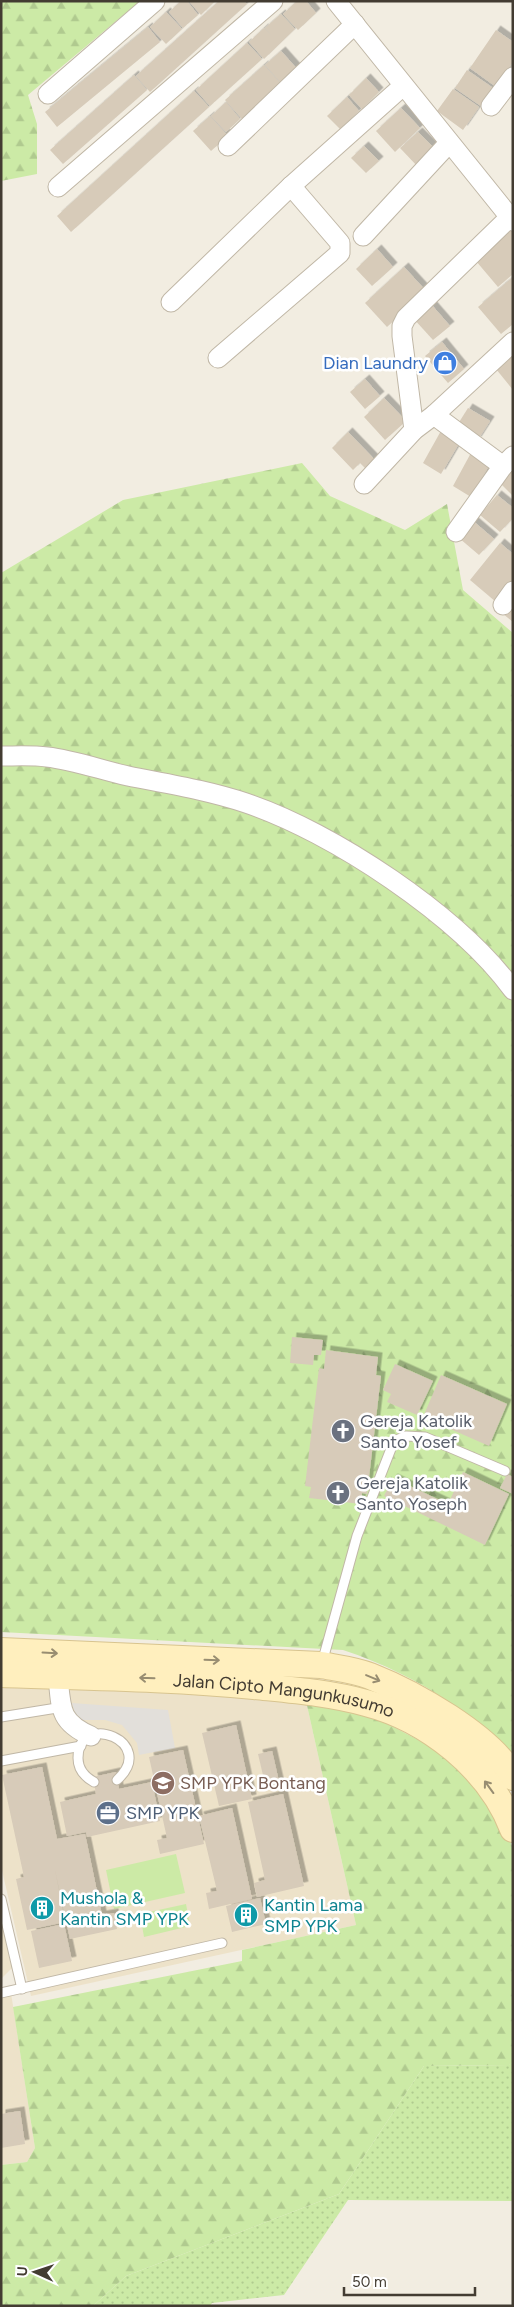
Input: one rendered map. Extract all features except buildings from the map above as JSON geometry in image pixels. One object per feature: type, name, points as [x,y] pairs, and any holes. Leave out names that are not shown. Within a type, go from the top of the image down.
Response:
[{"type":"street","points":[[48,94],[155,1]]},
{"type":"street","points":[[58,187],[273,1]]},
{"type":"street","points":[[336,1],[511,219],[406,318],[402,326],[414,430]]},
{"type":"street","points":[[228,146],[355,24]]},
{"type":"street","points":[[491,106],[513,77]]},
{"type":"street","points":[[171,302],[291,186],[403,86]]},
{"type":"street","points":[[363,236],[449,143]]},
{"type":"street","points":[[218,358],[340,253],[340,243],[291,186]]},
{"type":"street","points":[[364,484],[414,430],[434,415],[513,342]]},
{"type":"street","points":[[434,415],[508,461],[456,532]]},
{"type":"street","points":[[1,756],[47,757],[128,776],[181,784],[247,803],[308,830],[360,858],[447,922],[503,976],[513,990]]},
{"type":"street","name":"Jalan Cipto Mangunkusumo","points":[[1,1651],[321,1665],[369,1675],[420,1700],[467,1730],[507,1766],[513,1777]]},
{"type":"street","name":"Jalan Cipto Mangunkusumo","points":[[1,1674],[186,1680],[312,1692],[367,1703],[419,1725],[460,1754],[489,1786],[513,1829]]},
{"type":"street","points":[[58,1676],[66,1721],[79,1731],[86,1741]]},
{"type":"lane","points":[[321,1665],[357,1536],[394,1441],[406,1436],[425,1437],[504,1471]]},
{"type":"lane","points":[[1,1717],[63,1707]]},
{"type":"lane","points":[[1,1761],[86,1741],[106,1733],[114,1735],[125,1745],[128,1752],[127,1768],[117,1780]]},
{"type":"lane","points":[[86,1741],[78,1753],[79,1767],[88,1779],[94,1782]]},
{"type":"lane","points":[[1,1899],[22,1989]]},
{"type":"lane","points":[[1,1993],[222,1942]]},
{"type":"shaded area","name":"SMP YPK Bontang","points":[[1,1682],[306,1701],[356,1925],[31,1996],[1,1866]]},
{"type":"shaded area","points":[[72,1703],[168,1710],[175,1748],[139,1755],[137,1743],[122,1725],[105,1720],[77,1720]]},
{"type":"shaded area","points":[[1,1916],[13,1967],[1,1979]]},
{"type":"shaded area","points":[[11,1993],[35,2148],[27,2162],[1,2165],[1,1995]]},
{"type":"green space","points":[[1,1],[140,1],[28,95],[37,124],[37,174],[1,181]]},
{"type":"green space","points":[[302,463],[330,496],[405,530],[447,504],[463,590],[513,633],[513,1760],[468,1718],[440,1696],[400,1673],[343,1650],[1,1632],[1,573],[123,500]]},
{"type":"green space","points":[[306,1701],[378,1719],[430,1746],[480,1787],[504,1825],[513,1849],[513,2063],[509,2065],[424,2066],[339,2194],[126,2276],[93,2306],[1,2306],[1,2165],[27,2162],[35,2148],[13,2007],[242,1961],[242,1950],[356,1925]]},
{"type":"green space","points":[[176,1854],[185,1893],[114,1909],[106,1870]]},
{"type":"green space","points":[[186,1904],[190,1926],[144,1937],[140,1914]]},
{"type":"green space","points":[[513,2063],[513,2201],[348,2200],[284,2295],[212,2303],[210,2306],[93,2306],[126,2276],[339,2194],[424,2066],[508,2065]]},
{"type":"place","name":"Dian Laundry","points":[[445,363]]},
{"type":"place","name":"Gereja Katolik Santo Yosef","points":[[343,1431]]},
{"type":"place","name":"Gereja Katolik Santo Yoseph","points":[[338,1493]]},
{"type":"place","name":"SMP YPK Bontang","points":[[163,1783]]},
{"type":"place","name":"SMP YPK","points":[[108,1813]]},
{"type":"place","name":"Mushola & Kantin SMP YPK","points":[[42,1908]]},
{"type":"place","name":"Kantin Lama SMP YPK","points":[[246,1915]]}]
